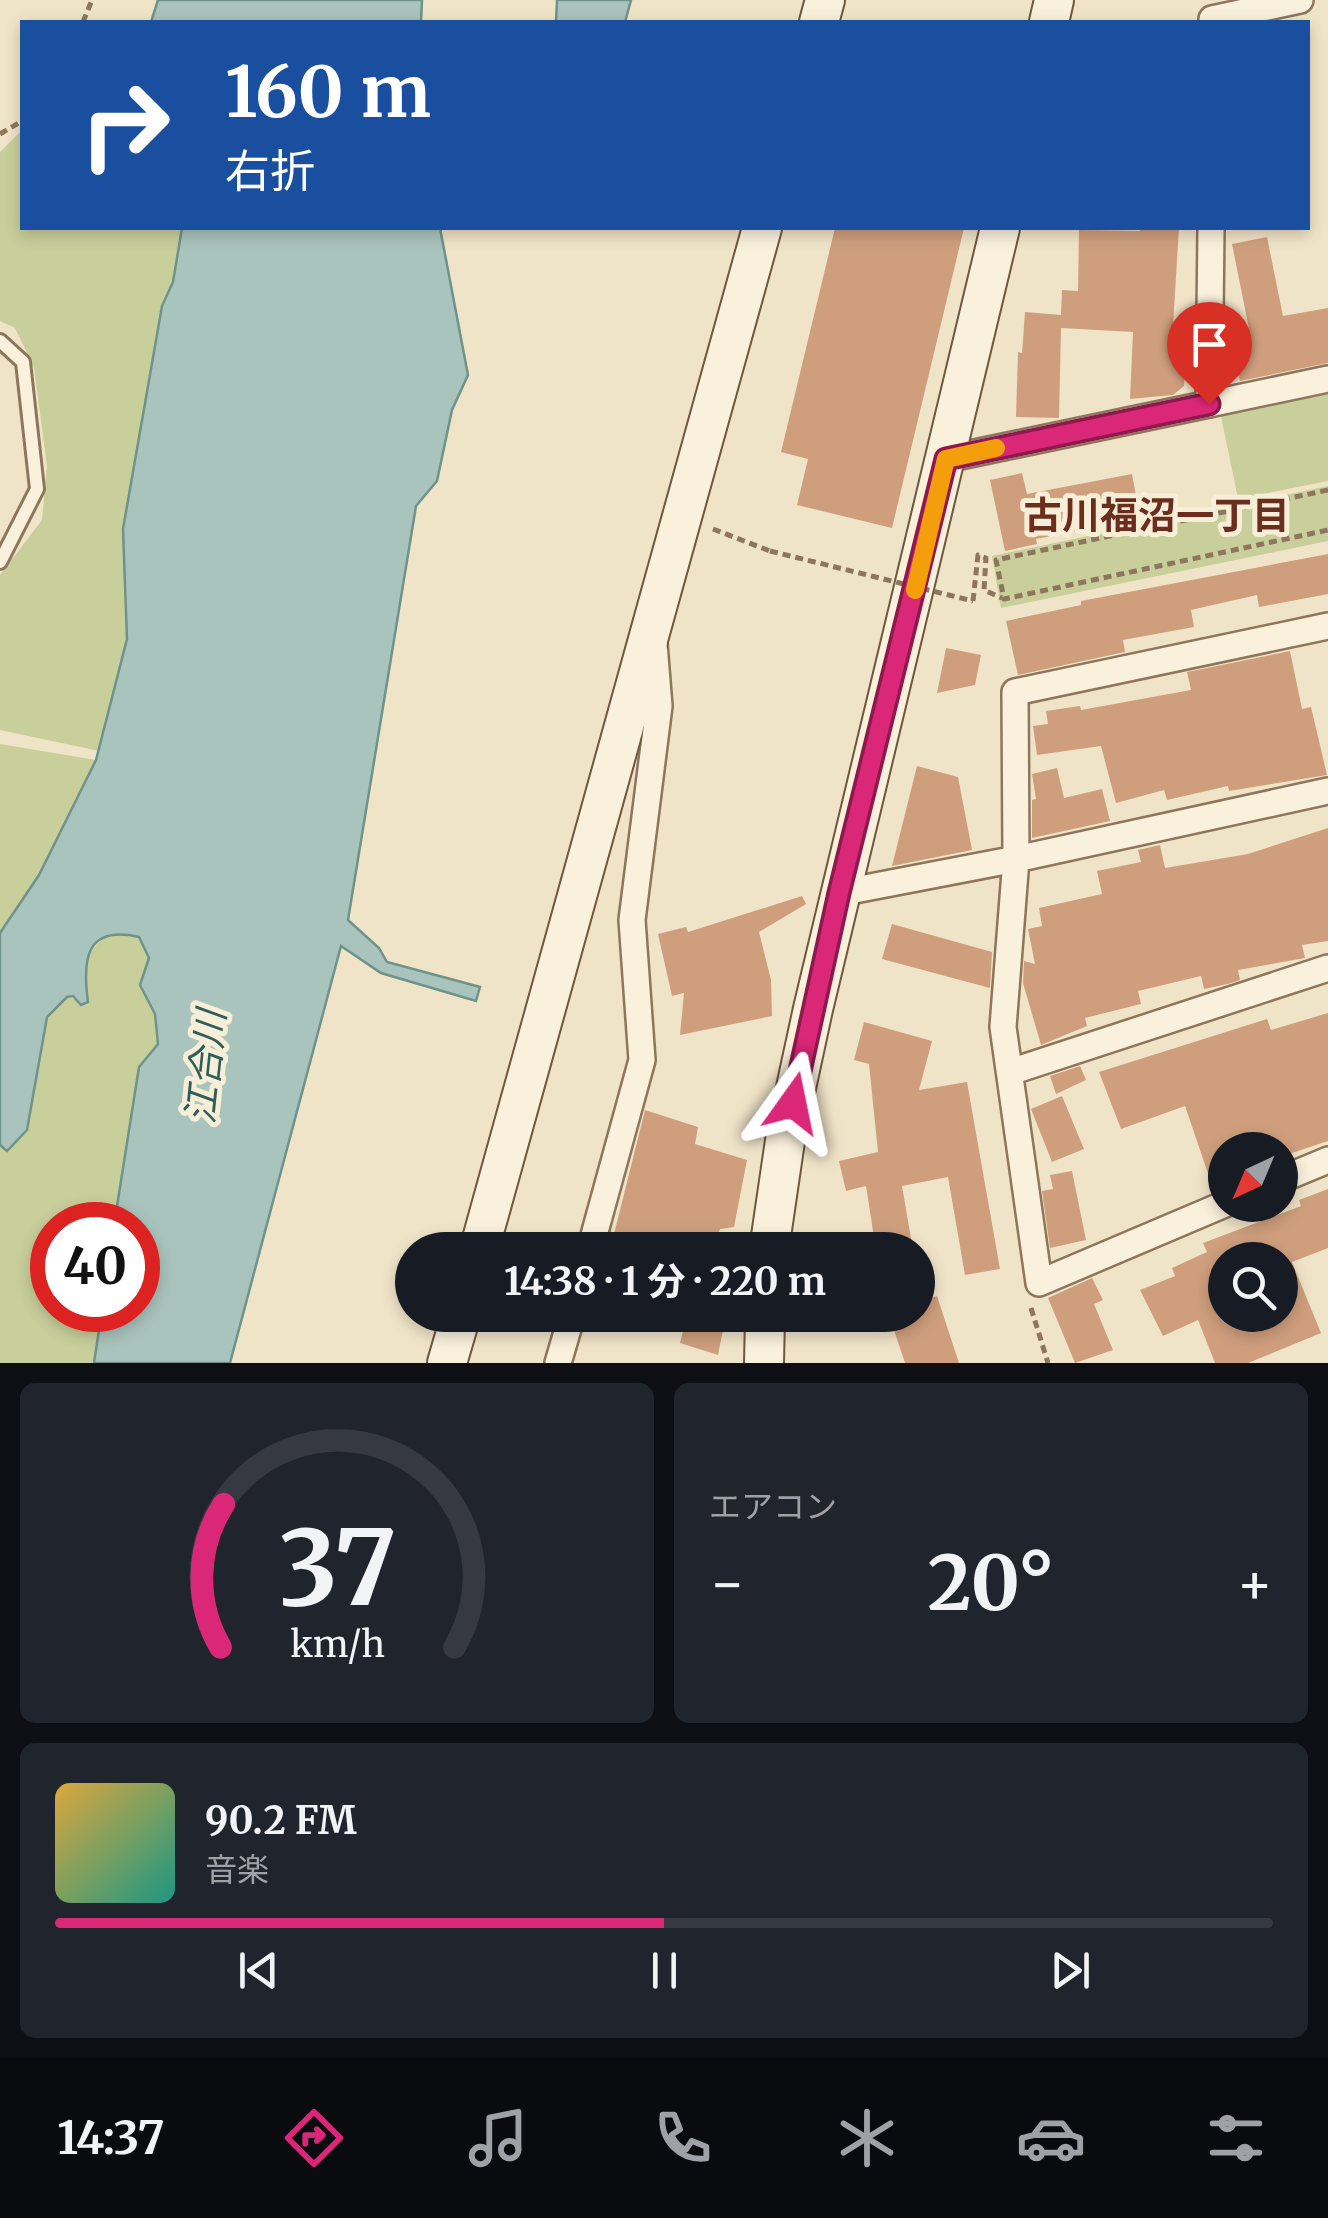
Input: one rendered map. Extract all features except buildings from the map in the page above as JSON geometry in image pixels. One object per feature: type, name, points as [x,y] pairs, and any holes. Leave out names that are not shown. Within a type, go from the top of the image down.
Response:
[{"type":"street","points":[[1212,20],[1300,0]]},
{"type":"street","points":[[484,1232],[761,230]]},
{"type":"street","points":[[772,1232],[786,1134],[839,893],[1000,230]]},
{"type":"street","points":[[1209,404],[1211,230]]},
{"type":"street","points":[[946,459],[1328,379]]},
{"type":"street","points":[[595,1232],[642,1060],[632,920],[659,706],[652,623]]},
{"type":"street","points":[[1208,1211],[1039,1284],[1003,1027],[1016,859],[1015,692],[1328,626]]},
{"type":"street","points":[[839,893],[1328,791]]},
{"type":"street","points":[[1010,1072],[1328,968]]},
{"type":"street","points":[[1298,1172],[1328,1160]]},
{"type":"street","points":[[448,1363],[456,1332]]},
{"type":"street","points":[[558,1363],[567,1332]]},
{"type":"street","points":[[764,1363],[765,1332]]},
{"type":"lane","points":[[0,341],[22,362],[37,488],[0,562]]},
{"type":"path","points":[[1004,599],[996,560],[1328,490]]},
{"type":"path","points":[[736,536],[770,550],[973,601],[978,555],[986,558],[984,590],[1004,599],[1328,530]]},
{"type":"path","points":[[1039,1284],[1029,1300],[1048,1363]]},
{"type":"green space","points":[[20,132],[20,230],[182,230],[173,282],[162,306],[123,529],[127,639],[99,751],[0,730],[0,575],[42,520],[47,466],[34,368],[15,328],[0,321],[0,152]]},
{"type":"green space","points":[[1328,394],[1328,481],[1238,499],[1221,416]]},
{"type":"green space","points":[[1328,486],[1328,541],[1001,608],[992,556]]},
{"type":"green space","points":[[0,744],[96,760],[39,875],[0,933]]},
{"type":"green space","points":[[114,932],[139,937],[149,959],[140,985],[155,1014],[158,1045],[139,1067],[118,1202],[30,1202],[30,1332],[99,1332],[94,1363],[0,1363],[0,1145],[7,1150],[48,1016],[67,997],[78,1000],[92,951]]},
{"type":"water","points":[[158,0],[422,0],[421,20],[152,20]]},
{"type":"water","points":[[557,0],[631,0],[626,20],[556,20]]},
{"type":"water","name":"江合川","points":[[182,230],[440,230],[468,375],[452,410],[437,481],[416,506],[348,920],[379,948],[387,962],[480,987],[476,1001],[381,973],[341,946],[230,1363],[94,1363],[99,1332],[160,1332],[160,1202],[118,1202],[139,1067],[158,1044],[155,1014],[140,985],[149,958],[139,937],[108,936],[91,949],[86,972],[88,1002],[81,1005],[73,996],[67,997],[47,1017],[27,1130],[7,1151],[0,1145],[0,933],[39,875],[96,760],[127,639],[123,529],[162,306],[173,282]]},
{"type":"slow traffic","points":[[915,590],[946,459],[996,448]]},
{"type":"district","name":"古川福沼一丁目","points":[[1157,516]]},
{"type":"route","points":[[793,1103],[839,893],[946,459],[1209,404]]}]
